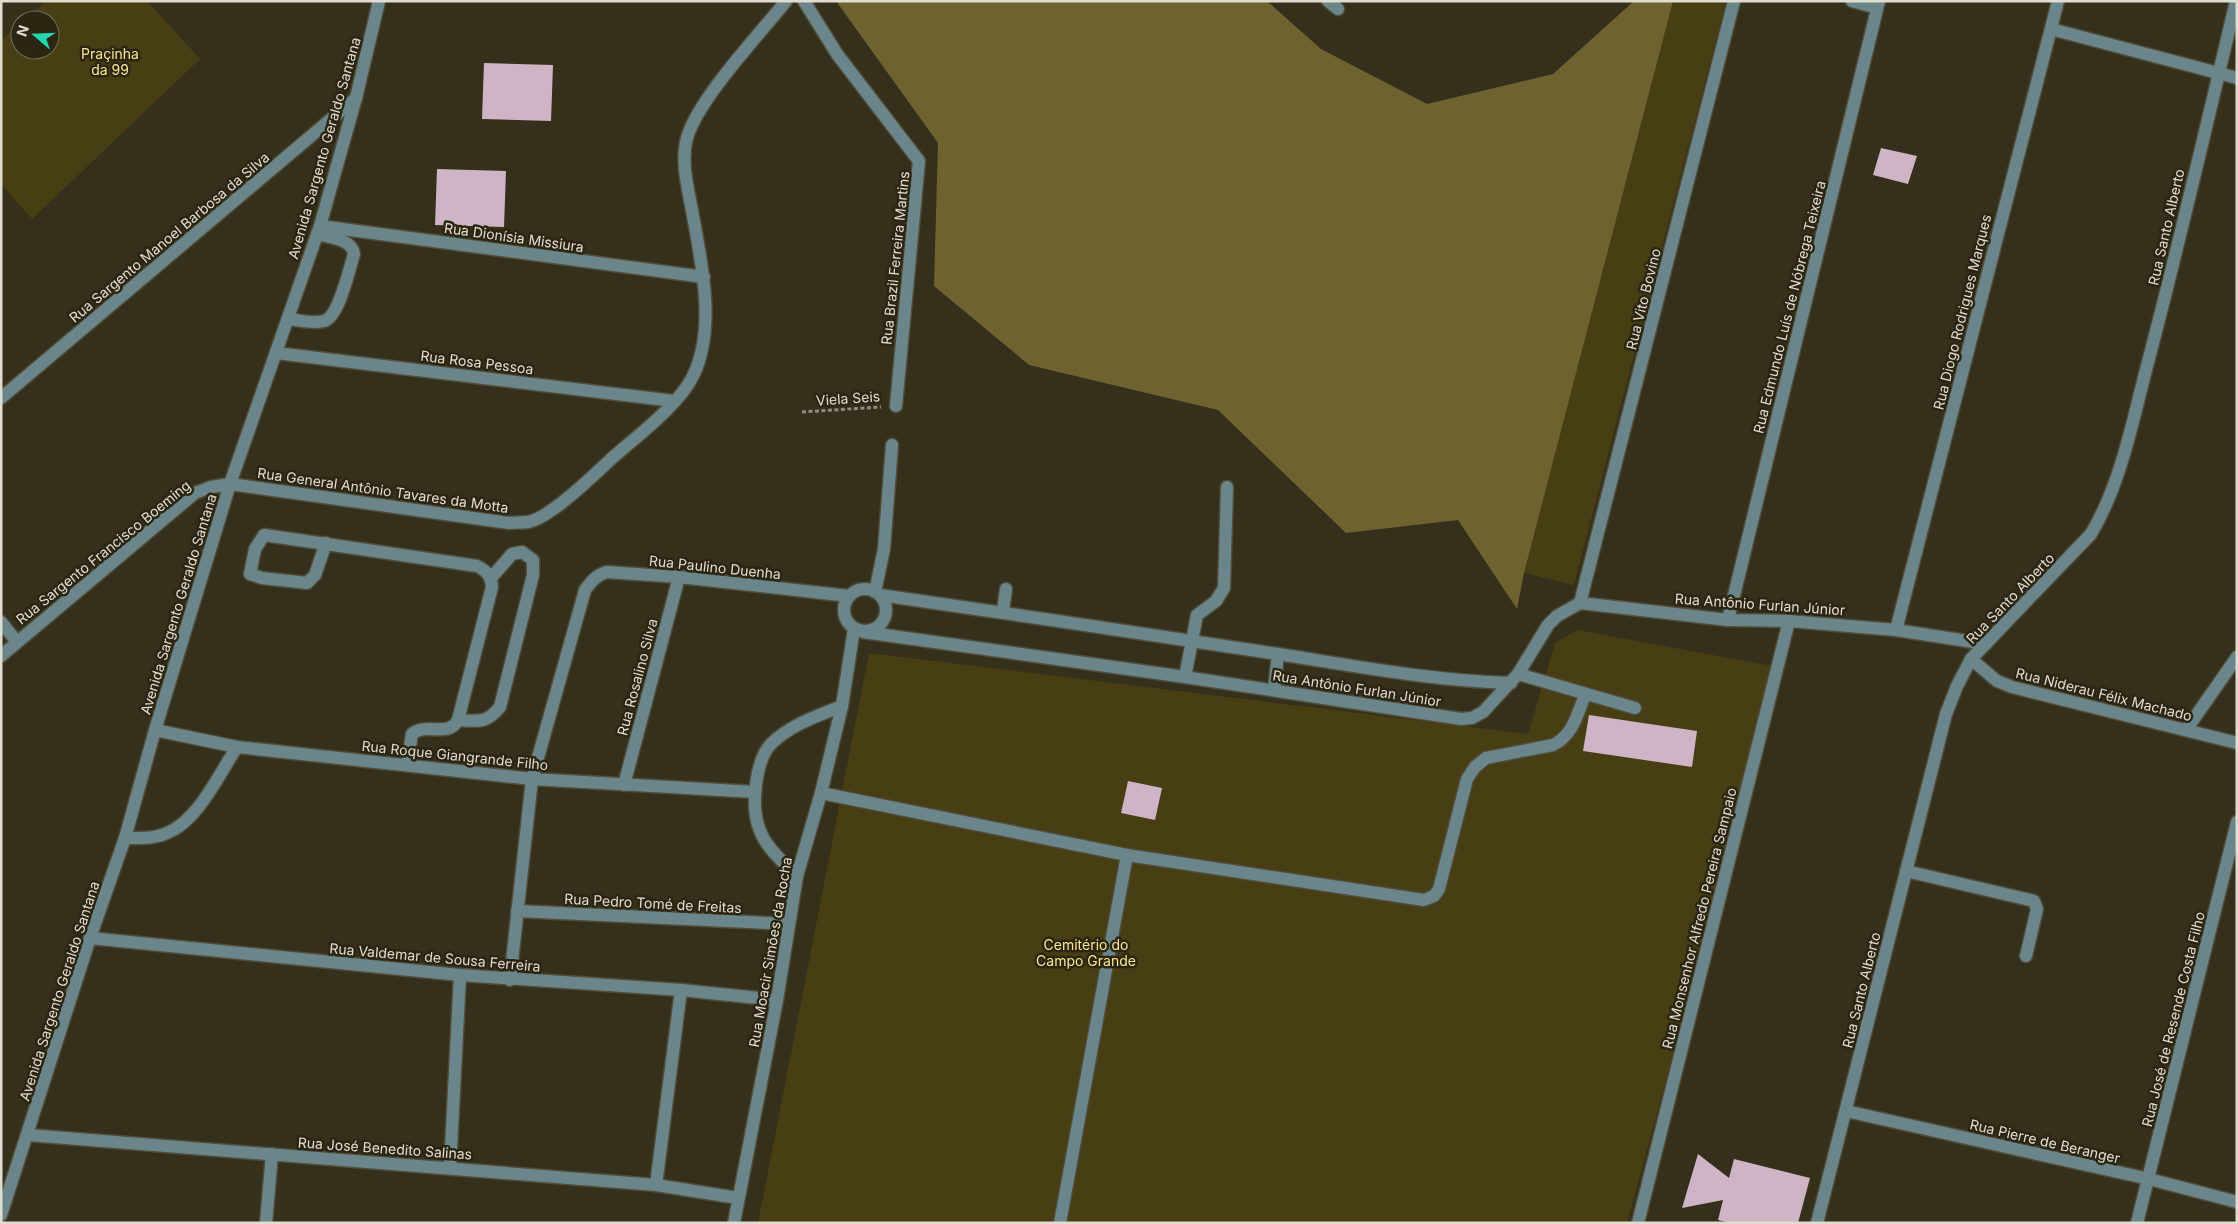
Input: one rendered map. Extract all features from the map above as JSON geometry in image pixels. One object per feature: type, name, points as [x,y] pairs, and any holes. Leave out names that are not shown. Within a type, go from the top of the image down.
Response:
[{"type":"street","name":"Avenida Sargento Geraldo Santana","points":[[1,1215],[90,938],[125,838],[155,730],[230,484],[319,230],[356,98],[379,1]]},
{"type":"street","name":"Rua General Antônio Tavares da Motta","points":[[230,484],[509,523],[529,522],[547,514],[599,470],[674,401],[692,377],[700,360],[705,334],[704,277],[685,162],[687,138],[699,112],[786,1]]},
{"type":"street","name":"Rua Brazil Ferreira Martins","points":[[804,1],[837,54],[919,161],[896,406]]},
{"type":"street","name":"Rua Vito Bovino","points":[[1580,603],[1734,1]]},
{"type":"street","points":[[1852,1],[1878,4]]},
{"type":"street","name":"Rua Diogo Rodrigues Marques","points":[[1896,630],[2058,1]]},
{"type":"street","name":"Rua Santo Alberto","points":[[1818,1223],[1946,714],[1957,686],[1971,659],[2036,589],[2080,547],[2091,534],[2105,511],[2119,470],[2169,283],[2236,1]]},
{"type":"street","name":"Rua Edmundo Luís de Nóbrega Teixeira","points":[[1728,620],[1878,4]]},
{"type":"street","points":[[2050,30],[2237,78]]},
{"type":"street","name":"Rua Sargento Manoel Barbosa da Silva","points":[[3,394],[356,98]]},
{"type":"street","name":"Rua Dionísia Missiura","points":[[319,230],[704,277]]},
{"type":"street","points":[[288,319],[321,322],[330,319],[336,308],[354,254],[353,248],[348,243],[319,230]]},
{"type":"street","name":"Rua Rosa Pessoa","points":[[276,353],[674,401]]},
{"type":"street","points":[[878,594],[884,549],[892,445]]},
{"type":"street","name":"Rua Sargento Francisco Boeming","points":[[1,656],[195,493],[211,487],[230,484]]},
{"type":"street","points":[[1185,677],[1197,615],[1216,601],[1224,588],[1226,487]]},
{"type":"street","points":[[326,543],[315,575],[307,583],[262,578],[250,574],[255,549],[264,535],[326,543],[477,566],[485,570],[491,578],[492,587],[456,725],[450,729],[422,728],[412,734],[407,765]]},
{"type":"street","points":[[458,720],[483,721],[492,716],[500,707],[533,575],[533,560],[522,552],[512,554],[491,578]]},
{"type":"street","name":"Rua Paulino Duenha","points":[[532,779],[585,590],[600,574],[607,572],[679,577],[850,596]]},
{"type":"street","name":"Rua Rosalino Silva","points":[[624,786],[679,577]]},
{"type":"street","points":[[866,589],[878,594],[886,607],[884,620],[875,629],[858,630],[847,622],[844,613],[845,604],[850,596],[857,590],[866,589]]},
{"type":"street","points":[[1003,612],[1006,589]]},
{"type":"street","name":"Rua Antônio Furlan Júnior","points":[[878,594],[1191,642],[1474,682],[1514,679]]},
{"type":"street","name":"Rua Antônio Furlan Júnior","points":[[858,630],[1461,719],[1472,718],[1483,712],[1514,679],[1548,625],[1557,616],[1580,603],[1728,620],[1789,622],[1896,630],[1986,644]]},
{"type":"street","points":[[1,622],[17,642]]},
{"type":"street","name":"Rua Monsenhor Alfredo Pereira Sampaio","points":[[1638,1223],[1789,622]]},
{"type":"street","name":"Rua Moacir Simões da Rocha","points":[[734,1223],[777,1000],[797,876],[821,793],[858,630]]},
{"type":"street","points":[[1274,690],[1278,654]]},
{"type":"street","points":[[2186,730],[2237,657]]},
{"type":"street","name":"Rua Niderau Félix Machado","points":[[1971,659],[1997,681],[2012,687],[2237,743]]},
{"type":"street","points":[[1514,679],[1635,708]]},
{"type":"street","points":[[821,793],[1127,855],[1424,900],[1434,896],[1439,889],[1467,779],[1475,767],[1486,758],[1553,745],[1562,740],[1571,731],[1586,695]]},
{"type":"street","points":[[797,876],[770,848],[758,828],[754,792],[762,759],[771,745],[789,730],[810,718],[842,706]]},
{"type":"street","name":"Rua Roque Giangrande Filho","points":[[155,730],[237,747],[532,779],[624,786],[754,792]]},
{"type":"street","points":[[125,838],[152,838],[167,834],[183,825],[196,811],[237,747]]},
{"type":"street","points":[[510,980],[516,911],[532,779]]},
{"type":"street","name":"Rua José de Resende Costa Filho","points":[[2137,1223],[2237,822]]},
{"type":"street","points":[[1060,1223],[1127,855]]},
{"type":"street","points":[[1906,871],[2034,901],[2037,909],[2026,956]]},
{"type":"street","name":"Rua Pedro Tomé de Freitas","points":[[516,911],[788,924]]},
{"type":"street","name":"Rua Valdemar de Sousa Ferreira","points":[[90,938],[460,976],[681,990],[777,1000]]},
{"type":"street","points":[[450,1168],[460,976]]},
{"type":"street","points":[[656,1185],[681,990]]},
{"type":"street","name":"Rua Pierre de Beranger","points":[[1846,1112],[2149,1179],[2237,1202]]},
{"type":"street","name":"Rua José Benedito Salinas","points":[[28,1135],[656,1185],[738,1198]]},
{"type":"street","points":[[266,1223],[272,1154]]},
{"type":"street","points":[[1,1176],[13,1182]]},
{"type":"path","name":"Viela Seis","points":[[802,412],[896,406]]},
{"type":"green space","name":"Praçinha da 99","points":[[46,1],[147,1],[200,59],[32,219],[1,184],[1,40],[10,32],[10,60],[60,60],[60,10],[36,10]]},
{"type":"green space","points":[[1673,1],[1726,1],[1574,585],[1524,573]]},
{"type":"green space","name":"Cemitério do Campo Grande","points":[[1577,630],[1778,667],[1627,1223],[758,1223],[869,653],[1528,734],[1555,643]]},
{"type":"shaded area","points":[[836,1],[1267,1],[1321,49],[1427,104],[1553,74],[1634,1],[1673,1],[1524,573],[1517,609],[1458,520],[1346,533],[1218,410],[1029,365],[934,286],[938,143]]},
{"type":"building","points":[[484,63],[553,65],[551,121],[482,119]]},
{"type":"building","points":[[1881,148],[1917,156],[1908,184],[1873,175]]},
{"type":"building","points":[[437,169],[506,171],[504,227],[435,225]]},
{"type":"building","points":[[1589,715],[1697,731],[1692,767],[1583,751]]},
{"type":"building","points":[[1128,781],[1162,788],[1155,820],[1121,813]]},
{"type":"building","points":[[1698,1154],[1729,1178],[1734,1159],[1810,1178],[1798,1223],[1730,1223],[1718,1220],[1723,1200],[1682,1208]]}]
